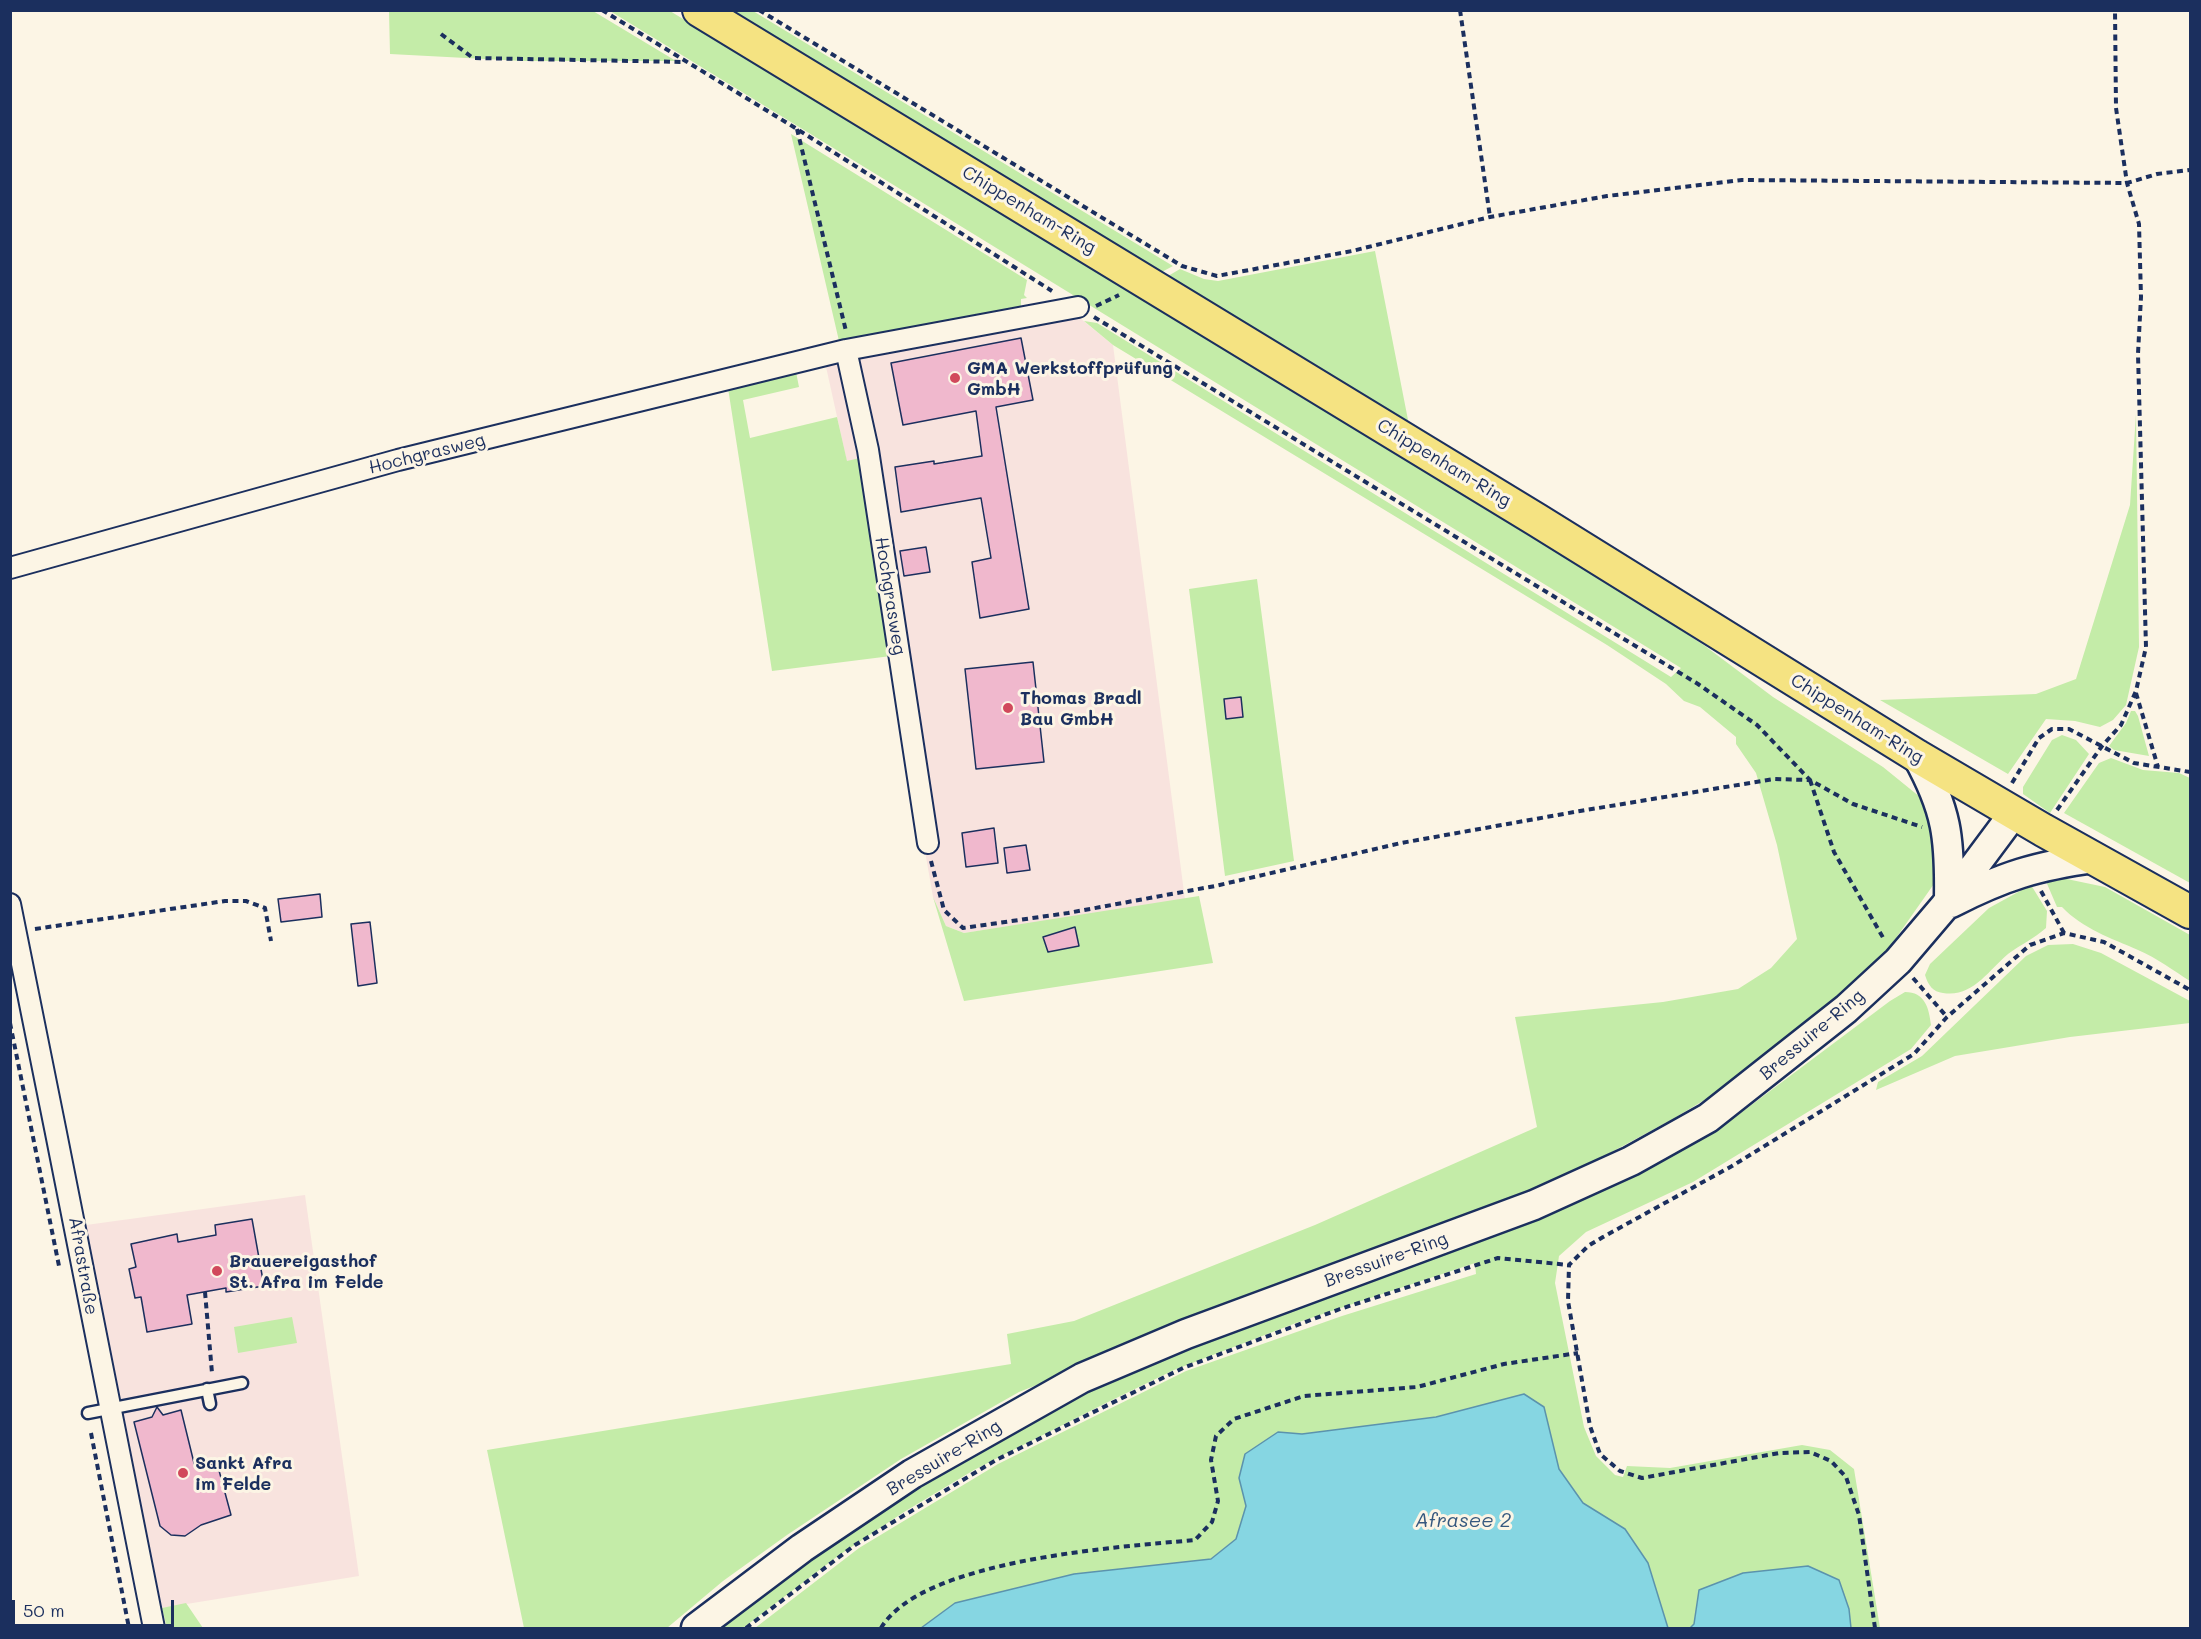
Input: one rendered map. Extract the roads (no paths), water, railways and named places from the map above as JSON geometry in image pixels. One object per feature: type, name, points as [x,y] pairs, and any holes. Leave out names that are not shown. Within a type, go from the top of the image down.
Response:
[{"type":"main road","name":"Chippenham-Ring","points":[[699,10],[1527,514],[1917,756],[2190,912]]},
{"type":"main road","points":[[1917,756],[1940,801],[1947,825],[1946,903],[1998,879],[2031,868],[2095,858]]},
{"type":"main road","name":"Bressuire-Ring","points":[[696,1629],[802,1548],[912,1474],[1082,1378],[1186,1334],[1534,1205],[1631,1161],[1698,1123],[1777,1066],[1846,1009],[1898,961],[1946,903],[2006,808]]},
{"type":"street","name":"Hochgrasweg","points":[[10,568],[398,460],[848,349],[1078,307]]},
{"type":"street","name":"Hochgrasweg","points":[[848,349],[868,450],[928,843]]},
{"type":"street","name":"Afrastraße","points":[[10,904],[79,1239],[109,1409],[154,1629]]},
{"type":"lane","points":[[88,1413],[242,1383]]},
{"type":"lane","points":[[210,1404],[211,1389]]},
{"type":"water","name":"Afrasee 2","points":[[1524,1394],[1544,1407],[1559,1469],[1583,1503],[1625,1529],[1648,1563],[1668,1628],[921,1628],[955,1603],[1074,1574],[1211,1559],[1236,1539],[1246,1506],[1239,1478],[1245,1454],[1278,1432],[1302,1434],[1436,1417]]},
{"type":"water","points":[[1808,1566],[1839,1580],[1849,1609],[1851,1628],[1690,1628],[1694,1624],[1699,1590],[1743,1573]]},
{"type":"place","name":"GMA Werkstoffprüfung GmbH","points":[[955,378]]},
{"type":"place","name":"Thomas Bradl Bau GmbH","points":[[1008,708]]},
{"type":"place","name":"Brauereigasthof St. Afra im Felde","points":[[217,1271]]},
{"type":"place","name":"Sankt Afra im Felde","points":[[183,1473]]}]
